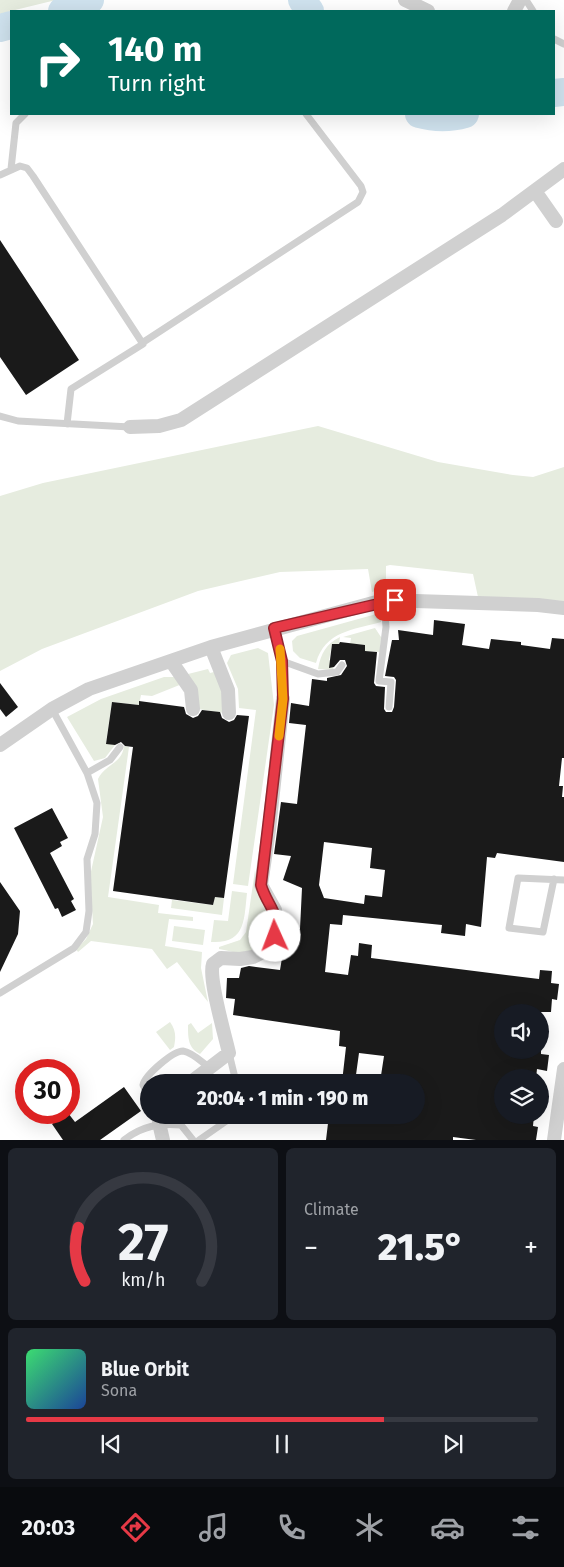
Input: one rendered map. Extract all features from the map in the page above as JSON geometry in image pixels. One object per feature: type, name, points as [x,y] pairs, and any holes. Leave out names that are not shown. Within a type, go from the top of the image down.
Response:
[{"type":"street","points":[[405,0],[426,10]]},
{"type":"street","points":[[130,427],[159,426],[181,420],[502,215],[564,169]]},
{"type":"street","points":[[535,191],[556,221]]},
{"type":"street","points":[[0,745],[52,709],[89,689],[211,647],[274,628],[384,600],[538,605],[564,608]]},
{"type":"street","points":[[211,647],[228,690],[229,713]]},
{"type":"street","points":[[171,661],[191,690],[193,708]]},
{"type":"street","points":[[202,1074],[229,1053],[212,974],[212,966],[221,958],[240,960],[253,957],[265,951],[275,936],[277,927],[274,910],[261,885],[283,699]]},
{"type":"street","points":[[554,1140],[564,1069]]},
{"type":"street","points":[[160,1124],[163,1140]]},
{"type":"lane","points":[[11,169],[16,123],[24,115]]},
{"type":"lane","points":[[67,424],[71,389],[358,202],[363,192],[361,186],[307,115]]},
{"type":"lane","points":[[0,175],[20,166],[27,168],[142,343]]},
{"type":"lane","points":[[0,416],[18,421],[130,427]]},
{"type":"lane","points":[[384,600],[386,627],[379,681],[391,682],[389,707]]},
{"type":"lane","points":[[274,628],[282,661],[283,699]]},
{"type":"lane","points":[[282,661],[325,675],[338,672],[342,665]]},
{"type":"lane","points":[[0,992],[74,948],[86,932],[89,911],[87,859],[95,834],[98,814],[97,803],[87,773],[52,709]]},
{"type":"lane","points":[[87,773],[110,760],[120,747]]},
{"type":"lane","points":[[554,879],[543,932],[509,928],[518,878],[554,879],[564,880]]},
{"type":"lane","points":[[150,1074],[178,1052],[189,1053],[210,1068]]},
{"type":"lane","points":[[229,1053],[234,1074]]},
{"type":"lane","points":[[124,1140],[148,1124]]},
{"type":"lane","points":[[178,1124],[181,1125],[194,1140]]},
{"type":"lane","points":[[199,1140],[222,1124]]},
{"type":"shaded area","points":[[0,0],[56,0],[10,10],[10,13],[0,17]]},
{"type":"shaded area","points":[[318,426],[438,462],[513,475],[533,477],[564,467],[564,601],[478,597],[473,574],[390,565],[386,566],[386,587],[372,592],[368,569],[280,572],[198,591],[42,649],[0,671],[0,496],[43,483]]},
{"type":"shaded area","points":[[380,613],[381,622],[351,630],[333,638],[320,652],[316,663],[300,658],[293,651],[292,641],[297,636]]},
{"type":"shaded area","points":[[375,628],[381,637],[380,652],[365,651],[365,645],[350,644],[351,638],[343,637]]},
{"type":"shaded area","points":[[340,637],[339,644],[332,644],[329,660],[334,661],[333,670],[318,669],[325,650]]},
{"type":"shaded area","points":[[258,648],[268,653],[274,705],[248,886],[233,884],[256,710],[239,708],[238,689],[227,663],[231,655]]},
{"type":"shaded area","points":[[208,669],[210,673],[214,672],[221,685],[224,713],[198,709],[188,674]]},
{"type":"shaded area","points":[[164,677],[176,677],[182,684],[152,696],[141,695],[139,705],[112,702],[106,743],[115,745],[105,758],[94,761],[67,717],[101,699]]},
{"type":"shaded area","points":[[124,746],[129,747],[108,897],[159,905],[158,913],[193,917],[193,921],[169,919],[165,946],[202,952],[201,968],[208,1002],[177,962],[167,969],[152,949],[91,941],[78,952],[76,949],[86,939],[93,924],[90,876],[103,817],[98,779],[120,757]]},
{"type":"shaded area","points":[[255,870],[259,889],[270,917],[268,935],[263,944],[253,952],[237,953],[219,949],[219,947],[240,940],[246,932]]},
{"type":"shaded area","points":[[232,891],[247,893],[244,920],[241,928],[231,939],[222,942],[211,942],[214,920],[228,921]]},
{"type":"shaded area","points":[[215,897],[224,898],[222,915],[171,908],[172,900],[213,905]]},
{"type":"shaded area","points":[[174,926],[205,930],[203,945],[172,941]]},
{"type":"shaded area","points":[[170,1022],[175,1037],[174,1047],[170,1050],[156,1032]]},
{"type":"shaded area","points":[[191,1023],[198,1033],[212,1023],[213,1039],[200,1054],[191,1046],[188,1025]]},
{"type":"building","points":[[0,240],[79,360],[26,395],[0,357]]},
{"type":"building","points":[[434,620],[465,624],[462,645],[489,649],[491,639],[521,642],[521,645],[550,649],[552,638],[564,639],[564,758],[562,758],[559,786],[563,786],[562,797],[564,797],[564,862],[497,853],[495,858],[487,857],[481,927],[466,924],[465,936],[441,933],[442,925],[343,915],[342,925],[330,924],[325,972],[348,975],[351,955],[358,956],[359,943],[372,945],[371,958],[539,979],[540,970],[552,971],[551,983],[559,984],[557,1000],[552,999],[551,1012],[549,1012],[549,1004],[494,1004],[494,1059],[548,1059],[547,1069],[494,1069],[494,1124],[533,1124],[533,1126],[538,1127],[536,1140],[476,1140],[453,1137],[453,1140],[326,1140],[328,1124],[425,1124],[425,1074],[381,1074],[384,1056],[359,1053],[356,1074],[343,1074],[346,1047],[339,1046],[340,1031],[233,1015],[235,999],[226,998],[227,978],[239,978],[241,968],[249,966],[280,970],[287,928],[300,929],[302,888],[283,880],[291,856],[274,854],[281,802],[297,804],[306,725],[289,723],[291,703],[309,706],[312,679],[327,681],[327,678],[341,675],[347,666],[345,660],[340,660],[334,667],[329,668],[332,644],[339,644],[340,642],[365,645],[365,651],[377,652],[374,683],[376,686],[385,687],[384,709],[386,712],[392,712],[396,680],[394,677],[385,676],[392,640],[399,640],[398,630],[433,635]],"holes":[[[324,842],[372,848],[370,868],[385,870],[382,897],[365,895],[364,904],[324,898],[319,885]]]},
{"type":"building","points":[[0,683],[18,707],[6,717],[0,709]]},
{"type":"building","points":[[139,701],[184,707],[186,714],[193,718],[198,716],[202,710],[220,712],[222,718],[229,722],[234,720],[237,715],[249,716],[224,898],[215,897],[213,905],[113,891],[133,747],[125,746],[121,742],[115,745],[106,744],[112,702],[139,705]]},
{"type":"building","points":[[52,808],[68,838],[60,842],[62,846],[50,853],[74,899],[71,901],[76,910],[62,917],[58,908],[55,909],[14,828]]},
{"type":"building","points":[[0,882],[20,911],[18,934],[0,972]]},
{"type":"building","points":[[124,1087],[140,1110],[140,1112],[100,1140],[63,1140],[52,1124],[80,1124],[80,1118]]},
{"type":"waterway","points":[[65,10],[90,0]]},
{"type":"waterway","points":[[302,0],[309,10]]},
{"type":"waterway","points":[[0,28],[10,25]]},
{"type":"waterway","points":[[555,93],[564,92]]},
{"type":"waterway","points":[[425,115],[442,117],[460,115]]},
{"type":"slow traffic","points":[[279,736],[283,699],[280,649]]},
{"type":"route","points":[[275,936],[277,919],[271,902],[263,892],[261,885],[283,699],[282,661],[274,628],[384,600],[395,600]]}]
